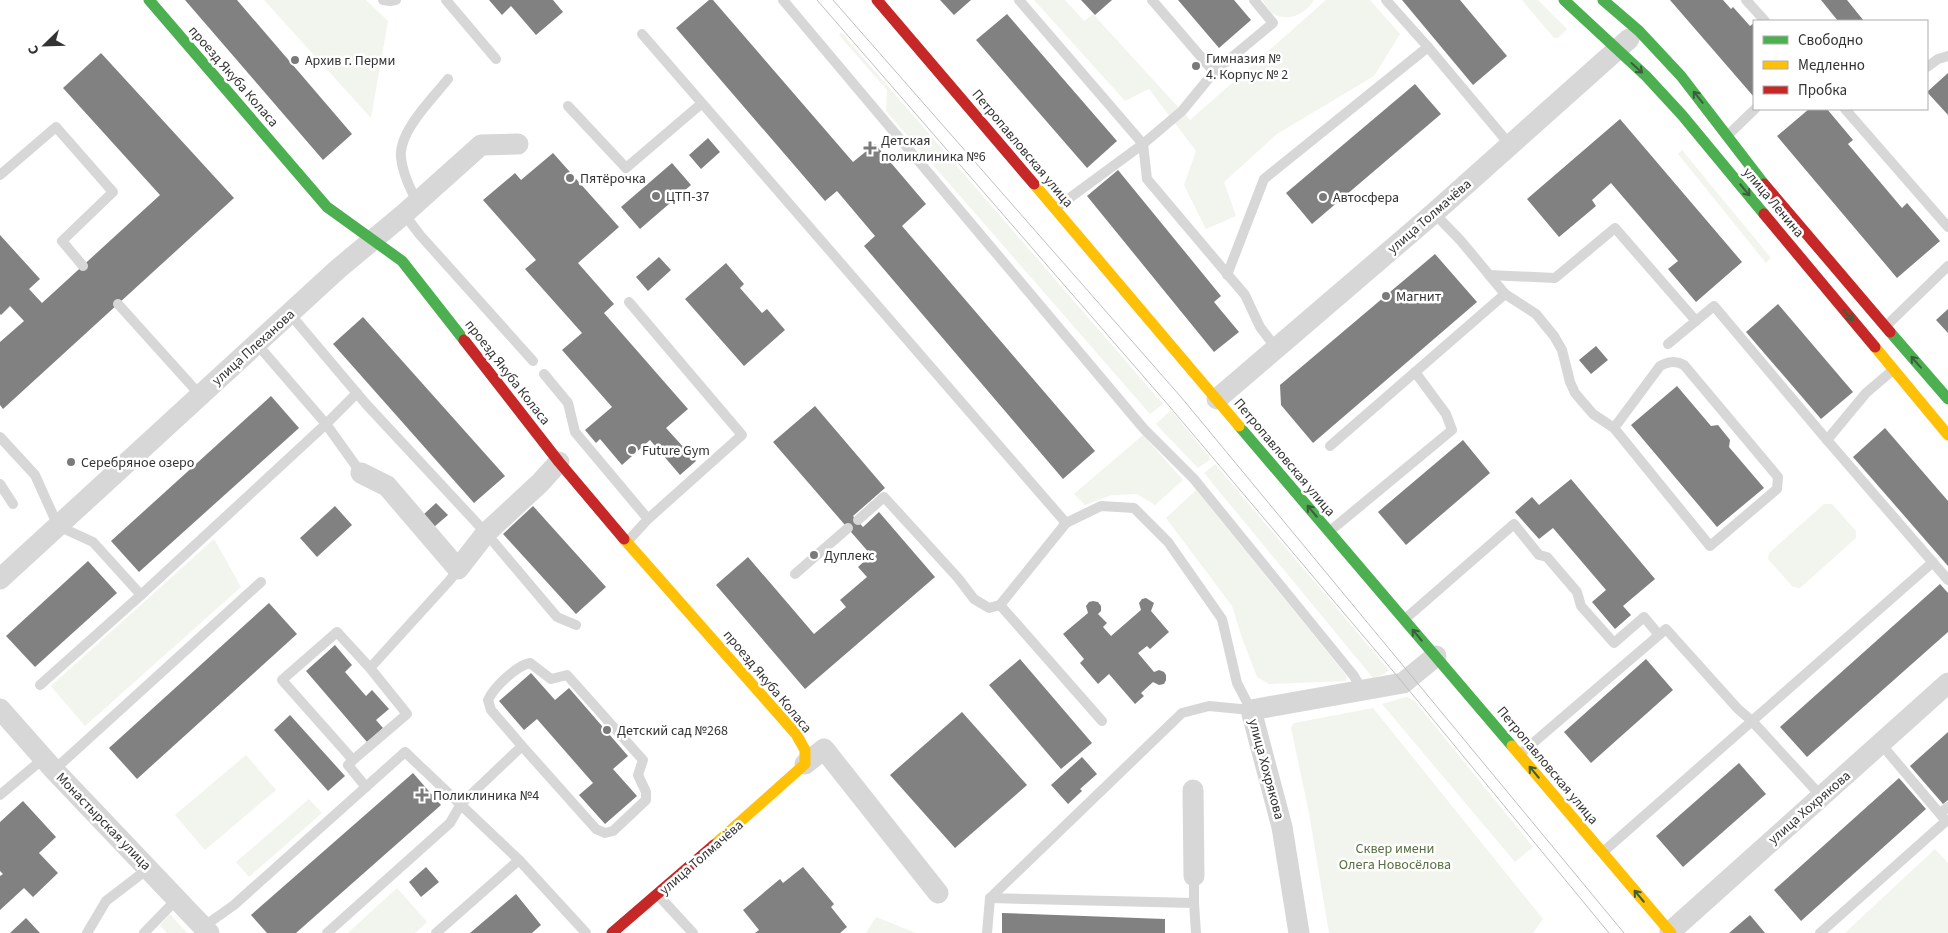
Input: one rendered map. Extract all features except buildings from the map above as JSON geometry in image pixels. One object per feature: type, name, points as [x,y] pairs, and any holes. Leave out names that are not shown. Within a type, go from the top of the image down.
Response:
[{"type":"street","name":"проезд Якуба Коласа","points":[[148,0],[327,206],[402,261],[559,462],[796,734],[805,750],[805,764]]},
{"type":"street","name":"Петропавловская улица","points":[[877,0],[1670,932]]},
{"type":"street","name":"улица Ленина","points":[[1564,0],[1646,76],[1682,115],[1948,435]]},
{"type":"street","name":"улица Ленина","points":[[1603,0],[1639,31],[1681,76],[1764,183],[1948,399]]},
{"type":"street","name":"улица Толмачёва","points":[[1217,400],[1434,213],[1616,49],[1639,31]]},
{"type":"street","name":"улица Плеханова","points":[[0,579],[200,395],[481,145],[518,144]]},
{"type":"street","points":[[361,473],[387,486],[458,569],[486,532],[540,483],[559,462]]},
{"type":"street","name":"улица Хохрякова","points":[[1299,933],[1282,827],[1251,710],[1403,684],[1436,656]]},
{"type":"street","name":"улица Хохрякова","points":[[1670,932],[1948,683]]},
{"type":"street","name":"Монастырская улица","points":[[0,709],[49,764],[206,930]]},
{"type":"street","points":[[805,764],[824,749],[938,893]]},
{"type":"street","name":"улица Толмачёва","points":[[612,933],[805,764]]},
{"type":"street","points":[[1193,790],[1194,876]]},
{"type":"lane","points":[[384,0],[390,2],[396,0]]},
{"type":"lane","points":[[446,0],[496,59]]},
{"type":"lane","points":[[783,0],[1144,429],[1194,479],[1354,676],[1362,690]]},
{"type":"lane","points":[[1019,0],[1143,144],[1147,179],[1246,295],[1260,327],[1276,348]]},
{"type":"lane","points":[[1152,0],[1214,72]]},
{"type":"lane","points":[[1054,209],[1143,144],[1182,111],[1214,72],[1273,23],[1254,0]]},
{"type":"lane","points":[[1386,0],[1510,145]]},
{"type":"lane","points":[[1746,0],[1764,20]]},
{"type":"lane","points":[[642,34],[1066,523]]},
{"type":"lane","points":[[1227,275],[1264,179],[1428,47]]},
{"type":"lane","points":[[1928,66],[1938,59],[1948,56]]},
{"type":"lane","points":[[448,79],[413,122],[404,142],[401,156],[410,208],[420,235],[533,361]]},
{"type":"lane","points":[[568,106],[626,168],[701,104]]},
{"type":"lane","points":[[1728,136],[1754,110]]},
{"type":"lane","points":[[1846,110],[1948,227]]},
{"type":"lane","points":[[0,175],[56,127],[113,192],[62,242],[83,266]]},
{"type":"lane","points":[[1434,213],[1505,294],[1536,314],[1554,336],[1562,350],[1570,382],[1575,393],[1593,414],[1614,428],[1710,546],[1777,489],[1778,477],[1684,365],[1676,362],[1667,362],[1660,366],[1614,428]]},
{"type":"lane","points":[[1489,275],[1555,278],[1615,228],[1696,321]]},
{"type":"lane","points":[[1886,326],[1948,266]]},
{"type":"lane","points":[[1330,446],[1505,294]]},
{"type":"lane","points":[[627,542],[648,519],[742,435],[629,302]]},
{"type":"lane","points":[[118,304],[200,395]]},
{"type":"lane","points":[[1668,344],[1714,306],[1948,580]]},
{"type":"lane","points":[[290,314],[357,393],[486,532],[557,617],[576,624]]},
{"type":"lane","points":[[257,344],[326,424],[361,473]]},
{"type":"lane","points":[[1827,440],[1866,393],[1893,370]]},
{"type":"lane","points":[[1330,532],[1452,430],[1446,414],[1415,372]]},
{"type":"lane","points":[[544,374],[568,403],[575,432],[648,519]]},
{"type":"lane","points":[[40,685],[141,595],[357,393]]},
{"type":"lane","points":[[0,437],[34,475],[58,526],[93,542],[141,595]]},
{"type":"lane","points":[[0,484],[13,504]]},
{"type":"lane","points":[[858,520],[884,497],[958,578],[974,599],[989,608],[1000,605],[1066,523],[1101,506],[1134,508],[1168,542],[1222,619],[1237,683],[1251,710]]},
{"type":"lane","points":[[1404,619],[1514,524],[1539,555],[1547,557],[1577,592],[1581,606],[1614,642],[1644,617],[1659,635]]},
{"type":"lane","points":[[795,574],[848,528]]},
{"type":"lane","points":[[1603,853],[1932,562]]},
{"type":"lane","points":[[370,668],[458,569]]},
{"type":"lane","points":[[0,795],[49,764],[261,582]]},
{"type":"lane","points":[[1000,605],[1102,721]]},
{"type":"lane","points":[[1519,755],[1666,629],[1738,709],[1752,721],[1821,796]]},
{"type":"lane","points":[[353,760],[282,680],[337,632],[370,668],[407,714],[348,765],[366,787]]},
{"type":"lane","points":[[530,663],[551,679],[566,676],[643,760],[638,774],[646,792],[646,800],[613,831],[605,833],[596,829],[522,746],[491,710],[488,700],[492,692],[516,670],[522,665],[530,663]]},
{"type":"lane","points":[[987,933],[990,898],[1182,712],[1209,706],[1251,710]]},
{"type":"lane","points":[[1820,933],[1946,816],[1881,744]]},
{"type":"lane","points":[[327,933],[450,823],[461,804],[522,746]]},
{"type":"lane","points":[[206,930],[405,752],[519,860],[586,933]]},
{"type":"lane","points":[[436,933],[519,860]]},
{"type":"lane","points":[[87,933],[106,901],[148,868]]},
{"type":"lane","points":[[1194,876],[1196,933]]},
{"type":"lane","points":[[657,894],[694,933]]},
{"type":"lane","points":[[990,898],[1194,903]]},
{"type":"lane","points":[[144,933],[177,899]]},
{"type":"green space","points":[[264,0],[366,0],[388,21],[371,118]]},
{"type":"green space","points":[[1034,0],[1065,0],[1084,21],[1093,14],[1190,120],[1326,0],[1370,0],[1400,34],[1374,76],[1277,134],[1224,182],[1236,216],[1206,229],[1184,185],[1196,151],[1149,89],[1125,101]]},
{"type":"green space","points":[[1262,0],[1314,0],[1301,13],[1284,17],[1272,13]]},
{"type":"green space","points":[[1522,0],[1538,0],[1567,29],[1558,38],[1554,38]]},
{"type":"green space","points":[[841,32],[1163,404],[1150,414],[886,111],[887,90],[839,35]]},
{"type":"green space","points":[[1682,150],[1771,258],[1766,263],[1678,154]]},
{"type":"green space","points":[[1171,410],[1211,459],[1198,468],[1156,424]]},
{"type":"green space","points":[[1143,435],[1183,480],[1155,505],[1137,494],[1112,495],[1085,505],[1074,494]]},
{"type":"green space","points":[[1215,464],[1389,670],[1373,678],[1204,473]]},
{"type":"green space","points":[[1196,490],[1346,675],[1346,681],[1269,684],[1257,677],[1232,606],[1166,518]]},
{"type":"green space","points":[[1824,504],[1832,504],[1856,531],[1856,538],[1800,588],[1793,587],[1768,559],[1769,553]]},
{"type":"green space","points":[[214,539],[241,587],[85,726],[51,686]]},
{"type":"green space","points":[[1406,697],[1414,700],[1533,847],[1515,862],[1382,704]]},
{"type":"green space","name":"Сквер имени Олега Новосёлова","points":[[1373,708],[1543,919],[1533,933],[1329,933],[1309,813],[1291,728],[1294,723]]},
{"type":"green space","points":[[246,755],[276,790],[205,850],[175,815]]},
{"type":"green space","points":[[309,799],[322,813],[249,877],[236,862]]},
{"type":"green space","points":[[1935,849],[1948,863],[1948,933],[1845,933]]},
{"type":"green space","points":[[397,888],[427,922],[415,933],[348,933]]},
{"type":"green space","points":[[170,914],[187,933],[167,933],[160,925]]},
{"type":"green space","points":[[876,917],[916,933],[866,933]]},
{"type":"tram line","points":[[817,0],[1170,407],[1403,683],[1609,933]]},
{"type":"tram line","points":[[833,0],[1181,397],[1624,933]]},
{"type":"traffic: fast","points":[[149,0],[327,207],[402,261],[464,340]]},
{"type":"traffic: fast","points":[[1564,0],[1646,76],[1682,115],[1764,214]]},
{"type":"traffic: fast","points":[[1603,0],[1639,31],[1681,76],[1764,184]]},
{"type":"traffic: fast","points":[[1890,332],[1948,399]]},
{"type":"traffic: fast","points":[[1239,426],[1512,746]]},
{"type":"traffic: slow","points":[[1034,184],[1239,426]]},
{"type":"traffic: slow","points":[[1875,347],[1948,435]]},
{"type":"traffic: slow","points":[[624,539],[796,734],[805,750],[805,764],[714,845]]},
{"type":"traffic: slow","points":[[1512,746],[1671,933]]},
{"type":"traffic: jam","points":[[877,0],[1034,184]]},
{"type":"traffic: jam","points":[[1764,184],[1890,332]]},
{"type":"traffic: jam","points":[[1764,214],[1875,347]]},
{"type":"traffic: jam","points":[[464,340],[559,462],[624,539]]},
{"type":"traffic: jam","points":[[612,933],[714,845]]},
{"type":"place","name":"Архив г. Перми","points":[[295,60]]},
{"type":"place","name":"Гимназия № 4. Корпус № 2","points":[[1196,66]]},
{"type":"place","name":"Детская поликлиника №6","points":[[870,148]]},
{"type":"place","name":"Пятёрочка","points":[[570,178]]},
{"type":"place","name":"ЦТП-37","points":[[656,196]]},
{"type":"place","name":"Автосфера","points":[[1323,197]]},
{"type":"place","name":"Магнит","points":[[1386,296]]},
{"type":"place","name":"Future Gym","points":[[632,450]]},
{"type":"place","name":"Серебряное озеро","points":[[71,462]]},
{"type":"place","name":"Дуплекс","points":[[814,555]]},
{"type":"place","name":"Детский сад №268","points":[[607,730]]},
{"type":"place","name":"Поликлиника №4","points":[[422,795]]}]
